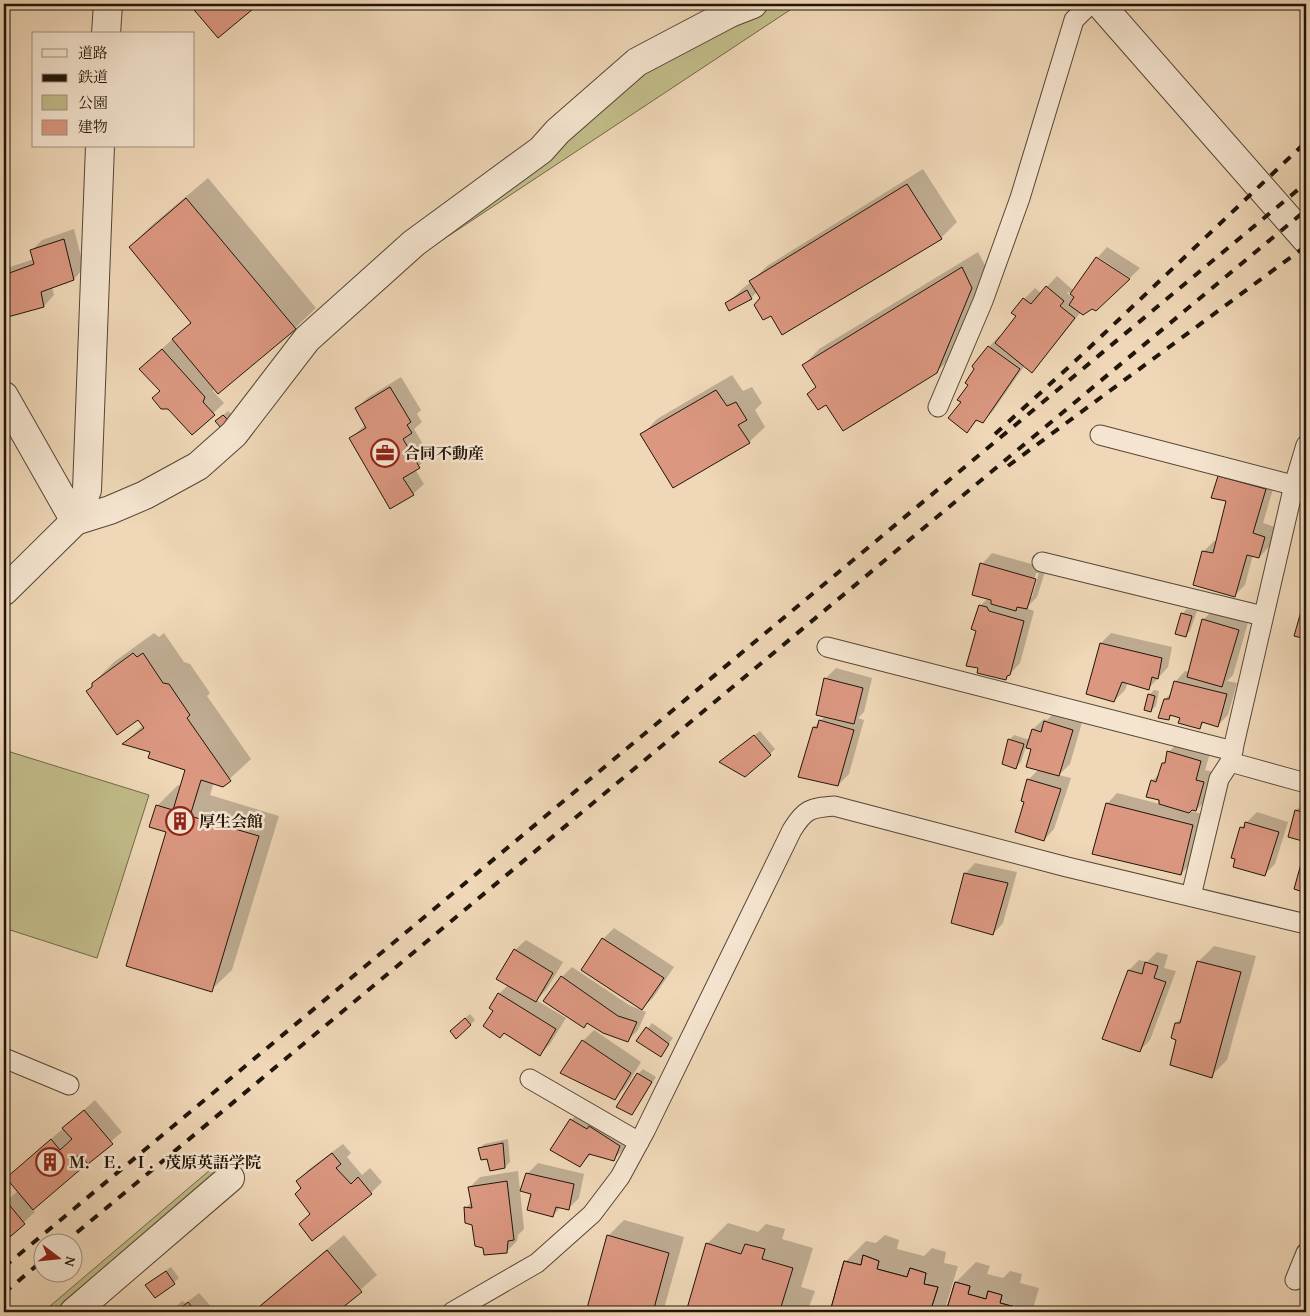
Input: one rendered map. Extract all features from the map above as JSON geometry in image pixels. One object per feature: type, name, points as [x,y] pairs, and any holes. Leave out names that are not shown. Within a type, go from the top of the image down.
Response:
[{"type":"street","points":[[106,32],[108,4]]},
{"type":"street","points":[[74,520],[110,510],[145,495],[198,466],[234,434],[307,339],[414,242],[541,150],[558,131],[637,62],[753,4]]},
{"type":"street","points":[[1100,4],[1306,239]]},
{"type":"street","points":[[4,591],[74,520],[87,490],[100,148]]},
{"type":"street","points":[[4,396],[74,520]]},
{"type":"street","points":[[74,1312],[230,1178]]},
{"type":"lane","points":[[938,407],[983,301],[1020,198],[1074,20],[1090,4]]},
{"type":"lane","points":[[1100,435],[1300,486]]},
{"type":"lane","points":[[1191,896],[1219,780],[1231,757],[1263,616],[1300,486],[1306,445]]},
{"type":"lane","points":[[1042,562],[1263,616]]},
{"type":"lane","points":[[827,647],[1231,757],[1306,783]]},
{"type":"lane","points":[[452,1312],[537,1263],[592,1214],[620,1177],[792,830],[802,815],[818,807],[834,806],[1066,867],[1306,924]]},
{"type":"lane","points":[[4,1058],[69,1086]]},
{"type":"lane","points":[[530,1079],[639,1142]]},
{"type":"lane","points":[[1295,1280],[1306,1253]]},
{"type":"green space","points":[[780,4],[799,4],[397,270],[644,69],[685,46]]},
{"type":"green space","points":[[4,750],[149,795],[97,958],[4,928]]},
{"type":"green space","points":[[217,1164],[223,1168],[53,1312],[43,1312],[76,1284],[82,1284],[82,1279]]},
{"type":"building","points":[[189,4],[259,4],[218,38]]},
{"type":"building","points":[[907,184],[942,239],[782,335],[771,316],[763,320],[754,305],[760,298],[749,281]]},
{"type":"building","points":[[186,198],[296,329],[218,394],[172,339],[191,323],[129,247]]},
{"type":"building","points":[[64,239],[74,280],[41,292],[44,307],[4,318],[4,275],[34,264],[30,250]]},
{"type":"building","points":[[1096,257],[1130,279],[1096,311],[1092,309],[1083,315],[1069,305],[1074,297],[1070,294]]},
{"type":"building","points":[[962,267],[972,288],[937,373],[843,431],[826,405],[818,410],[807,394],[816,387],[802,365]]},
{"type":"building","points":[[1046,286],[1064,301],[1060,306],[1075,318],[1032,373],[995,343],[1016,316],[1011,313],[1023,298],[1031,304]]},
{"type":"building","points":[[747,290],[752,299],[729,311],[725,303]]},
{"type":"building","points":[[988,346],[1020,369],[983,423],[976,420],[967,433],[948,418],[961,402],[957,400],[968,385],[965,383],[974,369],[972,366]]},
{"type":"building","points":[[162,349],[205,397],[203,402],[215,415],[192,435],[168,409],[161,409],[152,398],[160,391],[139,369]]},
{"type":"building","name":"合同不動産","points":[[390,387],[411,422],[407,425],[412,433],[403,439],[420,468],[403,478],[414,495],[390,509],[349,438],[366,428],[355,408]]},
{"type":"building","points":[[716,390],[727,406],[736,402],[747,420],[738,425],[750,443],[673,488],[640,434]]},
{"type":"building","points":[[223,415],[229,421],[221,428],[215,421]]},
{"type":"building","points":[[1218,476],[1266,489],[1253,533],[1265,537],[1259,558],[1247,555],[1235,597],[1193,585],[1202,551],[1213,553],[1226,501],[1211,498]]},
{"type":"building","points":[[980,563],[1036,579],[1027,609],[1017,607],[1016,611],[991,604],[991,600],[972,595]]},
{"type":"building","points":[[979,605],[987,607],[989,611],[1024,621],[1010,675],[1007,676],[1006,680],[977,673],[978,668],[966,666],[976,631],[971,629]]},
{"type":"building","points":[[1302,608],[1306,609],[1306,639],[1294,636]]},
{"type":"building","points":[[1181,613],[1192,616],[1186,637],[1175,634]]},
{"type":"building","points":[[1202,619],[1239,630],[1222,687],[1187,677]]},
{"type":"building","points":[[1100,643],[1162,658],[1158,679],[1152,677],[1149,690],[1122,682],[1114,702],[1086,694]]},
{"type":"building","name":"厚生会館","points":[[133,653],[137,657],[143,653],[163,683],[169,684],[190,715],[187,718],[231,781],[223,787],[201,780],[190,816],[259,836],[212,992],[126,966],[166,832],[149,827],[156,805],[173,810],[185,770],[148,758],[150,752],[122,744],[144,728],[138,720],[117,735],[86,691],[92,687],[92,683]]},
{"type":"building","points":[[824,678],[863,688],[854,724],[816,715]]},
{"type":"building","points":[[1174,681],[1227,694],[1218,727],[1202,722],[1200,729],[1178,723],[1180,718],[1170,715],[1169,720],[1158,718],[1164,699],[1169,699]]},
{"type":"building","points":[[1148,694],[1155,696],[1151,712],[1144,710]]},
{"type":"building","points":[[819,720],[854,730],[838,786],[798,777],[813,727],[817,728]]},
{"type":"building","points":[[1044,721],[1073,730],[1059,776],[1026,767],[1031,749],[1026,748],[1032,729],[1041,732]]},
{"type":"building","points":[[754,735],[771,755],[745,777],[719,762]]},
{"type":"building","points":[[1008,739],[1024,744],[1016,769],[1002,764]]},
{"type":"building","points":[[1167,751],[1201,761],[1196,780],[1204,782],[1196,811],[1192,810],[1189,813],[1159,804],[1159,800],[1146,797],[1151,780],[1156,782],[1162,763],[1165,763]]},
{"type":"building","points":[[1027,779],[1061,789],[1044,841],[1015,832],[1024,802],[1021,801]]},
{"type":"building","points":[[1106,803],[1193,825],[1181,875],[1092,854]]},
{"type":"building","points":[[1295,810],[1306,813],[1306,842],[1288,837]]},
{"type":"building","points":[[1245,822],[1279,832],[1265,876],[1233,867],[1235,859],[1231,858],[1240,827],[1244,828]]},
{"type":"building","points":[[1306,846],[1306,893],[1294,889]]},
{"type":"building","points":[[964,873],[1008,883],[993,935],[951,923]]},
{"type":"building","points":[[602,938],[664,978],[642,1010],[581,970]]},
{"type":"building","points":[[514,949],[553,973],[536,1002],[496,979]]},
{"type":"building","points":[[1197,961],[1241,972],[1212,1078],[1170,1065],[1176,1040],[1171,1038],[1175,1023],[1180,1023]]},
{"type":"building","points":[[1145,962],[1158,966],[1154,978],[1166,982],[1140,1052],[1102,1039],[1128,970],[1142,974]]},
{"type":"building","points":[[561,976],[618,1016],[637,1022],[628,1042],[603,1033],[587,1023],[584,1028],[543,1001]]},
{"type":"building","points":[[498,993],[556,1029],[540,1056],[504,1033],[500,1038],[483,1026],[493,1011],[489,1008]]},
{"type":"building","points":[[465,1018],[471,1025],[456,1039],[450,1031]]},
{"type":"building","points":[[646,1027],[669,1044],[661,1057],[636,1041]]},
{"type":"building","points":[[582,1040],[631,1073],[615,1100],[560,1073]]},
{"type":"building","points":[[637,1073],[652,1082],[632,1115],[616,1107]]},
{"type":"building","name":"Ｍ．Ｅ．Ｉ．茂原英語学院","points":[[84,1110],[113,1144],[88,1164],[80,1154],[74,1159],[82,1168],[33,1210],[6,1178],[51,1139],[60,1150],[72,1139],[62,1128]]},
{"type":"building","points":[[570,1119],[587,1129],[589,1126],[620,1146],[614,1161],[589,1154],[580,1167],[550,1150]]},
{"type":"building","points":[[503,1143],[505,1168],[490,1171],[487,1159],[481,1160],[478,1148]]},
{"type":"building","points":[[332,1153],[341,1164],[336,1168],[351,1184],[358,1177],[372,1194],[312,1241],[299,1224],[310,1214],[295,1194],[301,1188],[296,1181]]},
{"type":"building","points":[[526,1173],[574,1184],[569,1210],[556,1207],[553,1217],[527,1210],[531,1194],[520,1191]]},
{"type":"building","points":[[507,1181],[514,1240],[508,1241],[507,1253],[484,1255],[483,1248],[475,1246],[472,1225],[465,1223],[464,1207],[472,1208],[468,1187]]},
{"type":"building","points":[[6,1201],[25,1224],[4,1242],[4,1203]]},
{"type":"building","points":[[607,1235],[669,1253],[653,1312],[586,1312]]},
{"type":"building","points":[[706,1243],[741,1254],[745,1244],[765,1249],[762,1259],[793,1268],[781,1307],[795,1312],[686,1312]]},
{"type":"building","points":[[327,1250],[362,1292],[337,1312],[253,1312]]},
{"type":"building","points":[[863,1255],[879,1261],[877,1269],[907,1277],[910,1268],[926,1273],[924,1284],[938,1287],[930,1312],[830,1312],[844,1261],[861,1265]]},
{"type":"building","points":[[863,1255],[879,1261],[877,1269],[907,1277],[910,1268],[926,1273],[924,1284],[938,1287],[930,1312],[830,1312],[844,1261],[861,1265]]},
{"type":"building","points":[[166,1271],[175,1284],[155,1298],[145,1285]]},
{"type":"building","points":[[955,1282],[970,1286],[968,1294],[986,1299],[988,1291],[1002,1295],[1000,1303],[1019,1308],[1018,1312],[946,1312]]},
{"type":"building","points":[[955,1282],[970,1286],[968,1294],[986,1299],[988,1291],[1002,1295],[1000,1303],[1019,1308],[1018,1312],[946,1312]]},
{"type":"building","points":[[188,1302],[196,1312],[176,1312]]},
{"type":"railway","points":[[995,434],[1071,365],[1306,142]]},
{"type":"railway","points":[[4,1267],[1306,183]]},
{"type":"railway","points":[[75,1234],[1306,210]]},
{"type":"railway","points":[[1008,466],[1306,246]]},
{"type":"railway","points":[[4,1293],[32,1269]]},
{"type":"place","name":"合同不動産","points":[[385,453]]},
{"type":"place","name":"厚生会館","points":[[180,821]]},
{"type":"place","name":"Ｍ．Ｅ．Ｉ．茂原英語学院","points":[[50,1162]]}]
